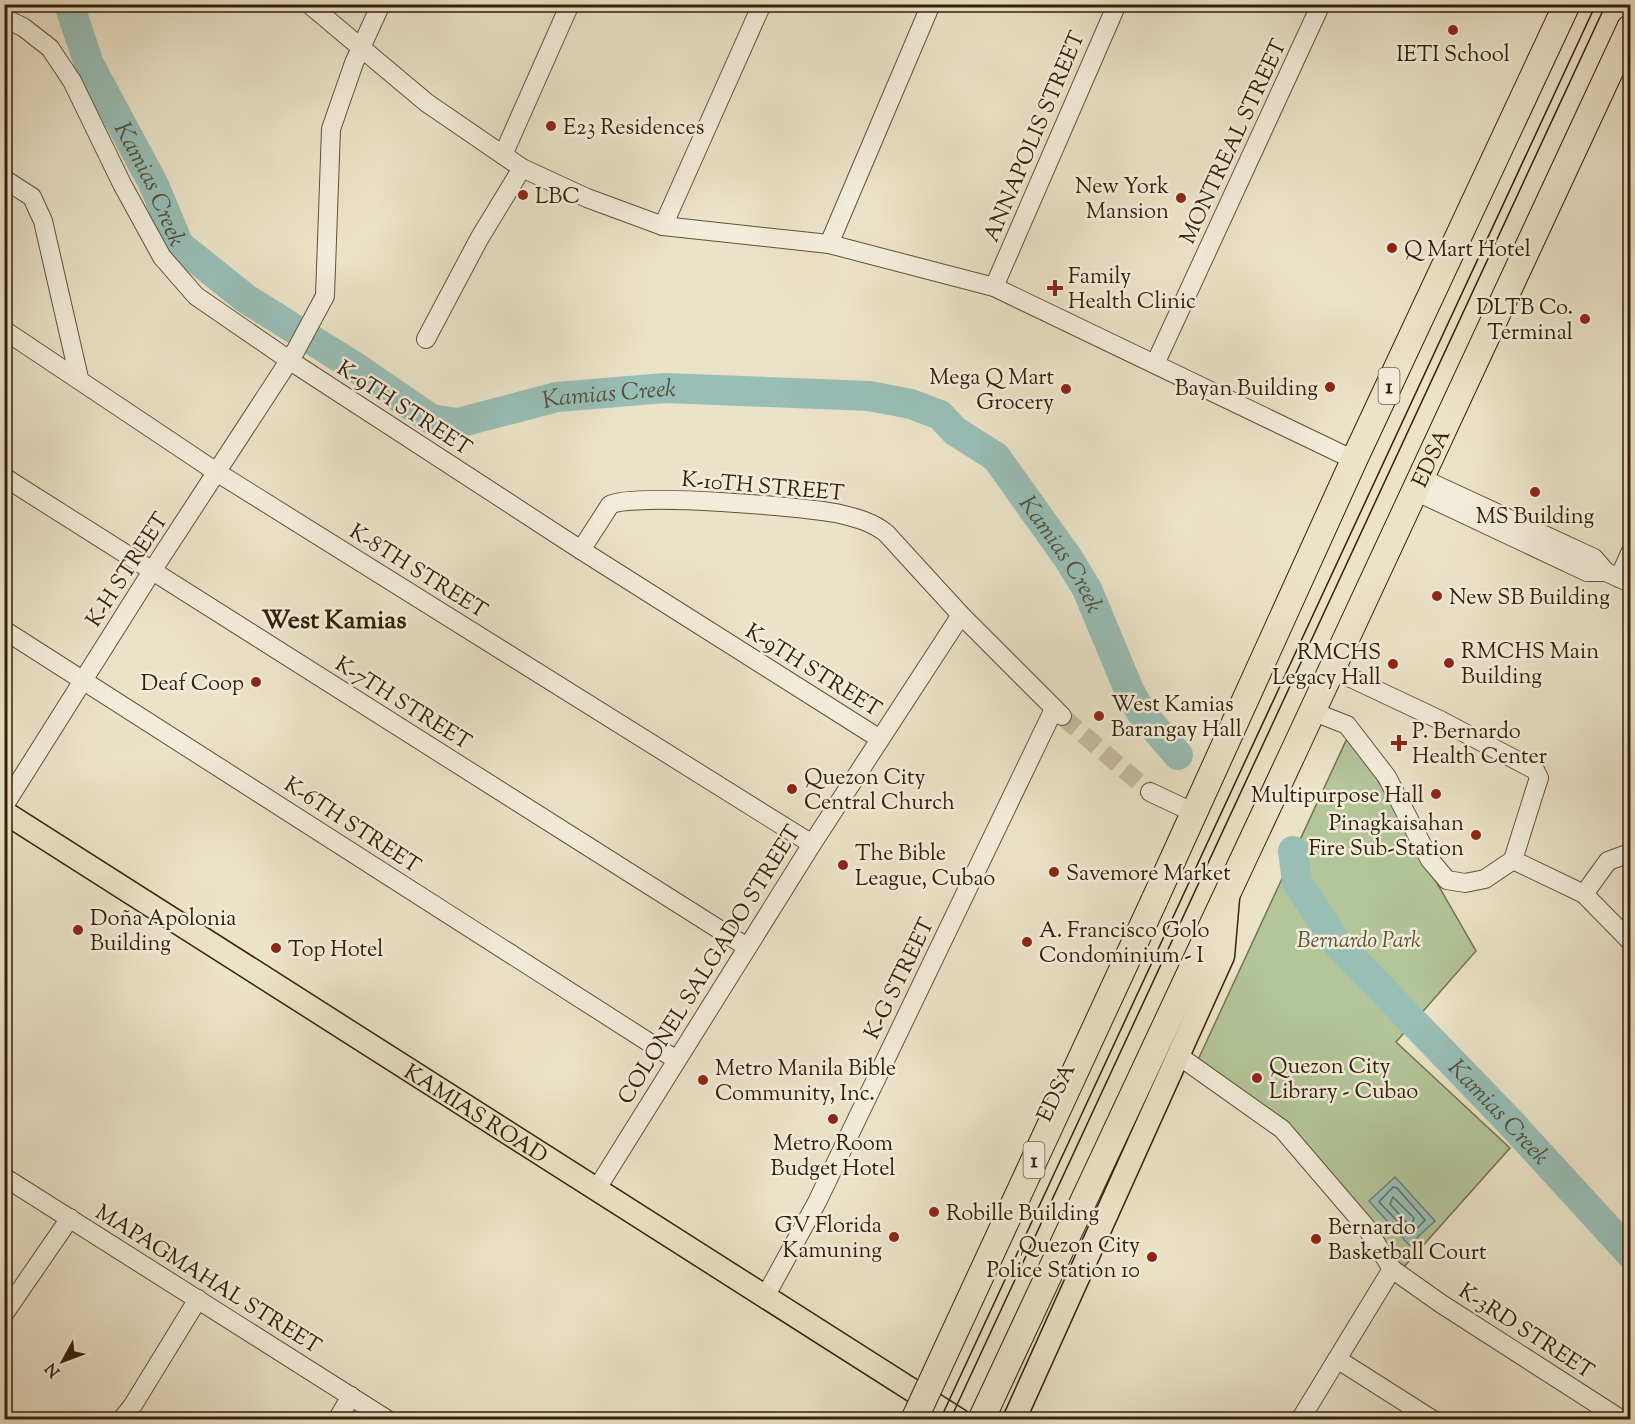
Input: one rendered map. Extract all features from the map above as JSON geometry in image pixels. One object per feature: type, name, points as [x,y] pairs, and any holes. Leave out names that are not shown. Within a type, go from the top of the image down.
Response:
[{"type":"highway","name":"EDSA","points":[[914,1419],[1154,901],[1354,460],[1567,4]]},
{"type":"highway","name":"EDSA","points":[[981,1419],[1205,945],[1280,777],[1334,670],[1630,28]]},
{"type":"main road","name":"EDSA","points":[[904,1419],[1186,809],[1213,768]]},
{"type":"main road","name":"KAMIAS ROAD","points":[[4,812],[953,1416]]},
{"type":"main road","name":"EDSA","points":[[1014,1419],[1223,956],[1230,887]]},
{"type":"street","points":[[309,4],[427,103],[522,168],[587,198],[663,226],[829,244],[994,287],[1354,460]]},
{"type":"street","name":"K-H STREET","points":[[4,806],[152,571],[218,473],[315,319],[326,296],[331,129],[381,4]]},
{"type":"street","points":[[503,155],[570,4]]},
{"type":"street","points":[[663,226],[762,4]]},
{"type":"street","points":[[829,244],[931,4]]},
{"type":"street","name":"ANNAPOLIS STREET","points":[[994,287],[1117,4]]},
{"type":"street","name":"MONTREAL STREET","points":[[1155,364],[1321,4]]},
{"type":"street","name":"K-9TH STREET","points":[[4,18],[23,27],[50,48],[72,81],[122,184],[162,257],[196,296],[292,355],[581,550],[880,739]]},
{"type":"street","points":[[426,339],[479,239],[522,168]]},
{"type":"street","points":[[4,179],[32,197],[43,221],[79,378]]},
{"type":"street","name":"K-8TH STREET","points":[[4,330],[218,473],[812,844]]},
{"type":"street","name":"K-7TH STREET","points":[[4,477],[747,947]]},
{"type":"street","points":[[1418,485],[1587,572],[1618,578],[1630,553]]},
{"type":"street","name":"K-10TH STREET","points":[[581,550],[607,510],[615,502],[695,501],[839,514],[874,524],[886,532],[962,615],[1059,713]]},
{"type":"street","name":"COLONEL SALGADO STREET","points":[[596,1190],[675,1059],[962,615]]},
{"type":"street","name":"K-6TH STREET","points":[[4,630],[675,1059]]},
{"type":"street","points":[[1314,712],[1347,725],[1388,777],[1430,860],[1447,880],[1465,883],[1485,879],[1513,860],[1539,778],[1535,770],[1440,720],[1334,670]]},
{"type":"street","name":"K-G STREET","points":[[765,1297],[817,1202],[1059,713]]},
{"type":"street","points":[[1150,792],[1186,809]]},
{"type":"street","points":[[1584,894],[1608,861],[1630,853]]},
{"type":"street","points":[[1513,860],[1584,894],[1630,940]]},
{"type":"street","name":"K-3RD STREET","points":[[1179,1056],[1282,1129],[1366,1227],[1392,1269],[1440,1303],[1622,1419]]},
{"type":"street","name":"MAPAGMAHAL STREET","points":[[4,1177],[388,1419]]},
{"type":"street","points":[[4,1314],[70,1218]]},
{"type":"street","points":[[1300,1419],[1392,1269]]},
{"type":"street","points":[[121,1419],[133,1405],[198,1299]]},
{"type":"street","points":[[1337,1359],[1433,1419]]},
{"type":"street","points":[[337,1419],[351,1396]]},
{"type":"green space","name":"Bernardo Park","points":[[1350,732],[1476,951],[1396,1042],[1510,1148],[1402,1269],[1302,1139],[1197,1062]]},
{"type":"water","points":[[1395,1177],[1435,1221],[1409,1245],[1369,1201]]},
{"type":"waterway","name":"Kamias Creek","points":[[69,4],[89,64],[153,183],[179,245],[245,298],[352,365],[431,419],[458,423],[557,397],[665,388],[869,396],[911,404],[940,415],[955,431],[996,457],[1068,558],[1087,589],[1129,690],[1141,712],[1178,755]]},
{"type":"waterway","name":"Kamias Creek","points":[[1293,851],[1297,882],[1337,943],[1509,1121],[1630,1253]]},
{"type":"tunnel","points":[[1063,717],[1150,792]]},
{"type":"tram line","points":[[940,1420],[1596,4]]},
{"type":"tram line","points":[[950,1420],[1606,4]]},
{"type":"place","name":"IETI School","points":[[1453,30]]},
{"type":"place","name":"E23 Residences","points":[[551,126]]},
{"type":"place","name":"LBC","points":[[523,195]]},
{"type":"place","name":"New York Mansion","points":[[1181,198]]},
{"type":"place","name":"Q Mart Hotel","points":[[1392,248]]},
{"type":"place","name":"Family Health Clinic","points":[[1055,288]]},
{"type":"place","name":"DLTB Co. Terminal","points":[[1585,319]]},
{"type":"place","name":"Bayan Building","points":[[1330,387]]},
{"type":"place","name":"Mega Q Mart Grocery","points":[[1066,389]]},
{"type":"place","name":"MS Building","points":[[1535,492]]},
{"type":"place","name":"New SB Building","points":[[1437,596]]},
{"type":"place","name":"RMCHS Main Building","points":[[1449,663]]},
{"type":"place","name":"RMCHS Legacy Hall","points":[[1393,664]]},
{"type":"place","name":"Deaf Coop","points":[[256,682]]},
{"type":"place","name":"West Kamias Barangay Hall","points":[[1099,716]]},
{"type":"place","name":"P. Bernardo Health Center","points":[[1399,743]]},
{"type":"place","name":"Quezon City Central Church","points":[[792,789]]},
{"type":"place","name":"Multipurpose Hall","points":[[1436,794]]},
{"type":"place","name":"Pinagkaisahan Fire Sub-Station","points":[[1476,835]]},
{"type":"place","name":"The Bible League, Cubao","points":[[843,865]]},
{"type":"place","name":"Savemore Market","points":[[1054,872]]},
{"type":"place","name":"Doña Apolonia Building","points":[[78,930]]},
{"type":"place","name":"A. Francisco Golo Condominium - I","points":[[1027,942]]},
{"type":"place","name":"Top Hotel","points":[[276,948]]},
{"type":"place","name":"Quezon City Library - Cubao","points":[[1257,1078]]},
{"type":"place","name":"Metro Manila Bible Community, Inc.","points":[[703,1080]]},
{"type":"place","name":"Metro Room Budget Hotel","points":[[833,1119]]},
{"type":"place","name":"Robille Building","points":[[934,1212]]},
{"type":"place","name":"GV Florida Kamuning","points":[[894,1237]]},
{"type":"place","name":"Bernardo Basketball Court","points":[[1316,1239]]},
{"type":"place","name":"Quezon City Police Station 10","points":[[1152,1257]]},
{"type":"district","name":"West Kamias","points":[[334,619]]}]
